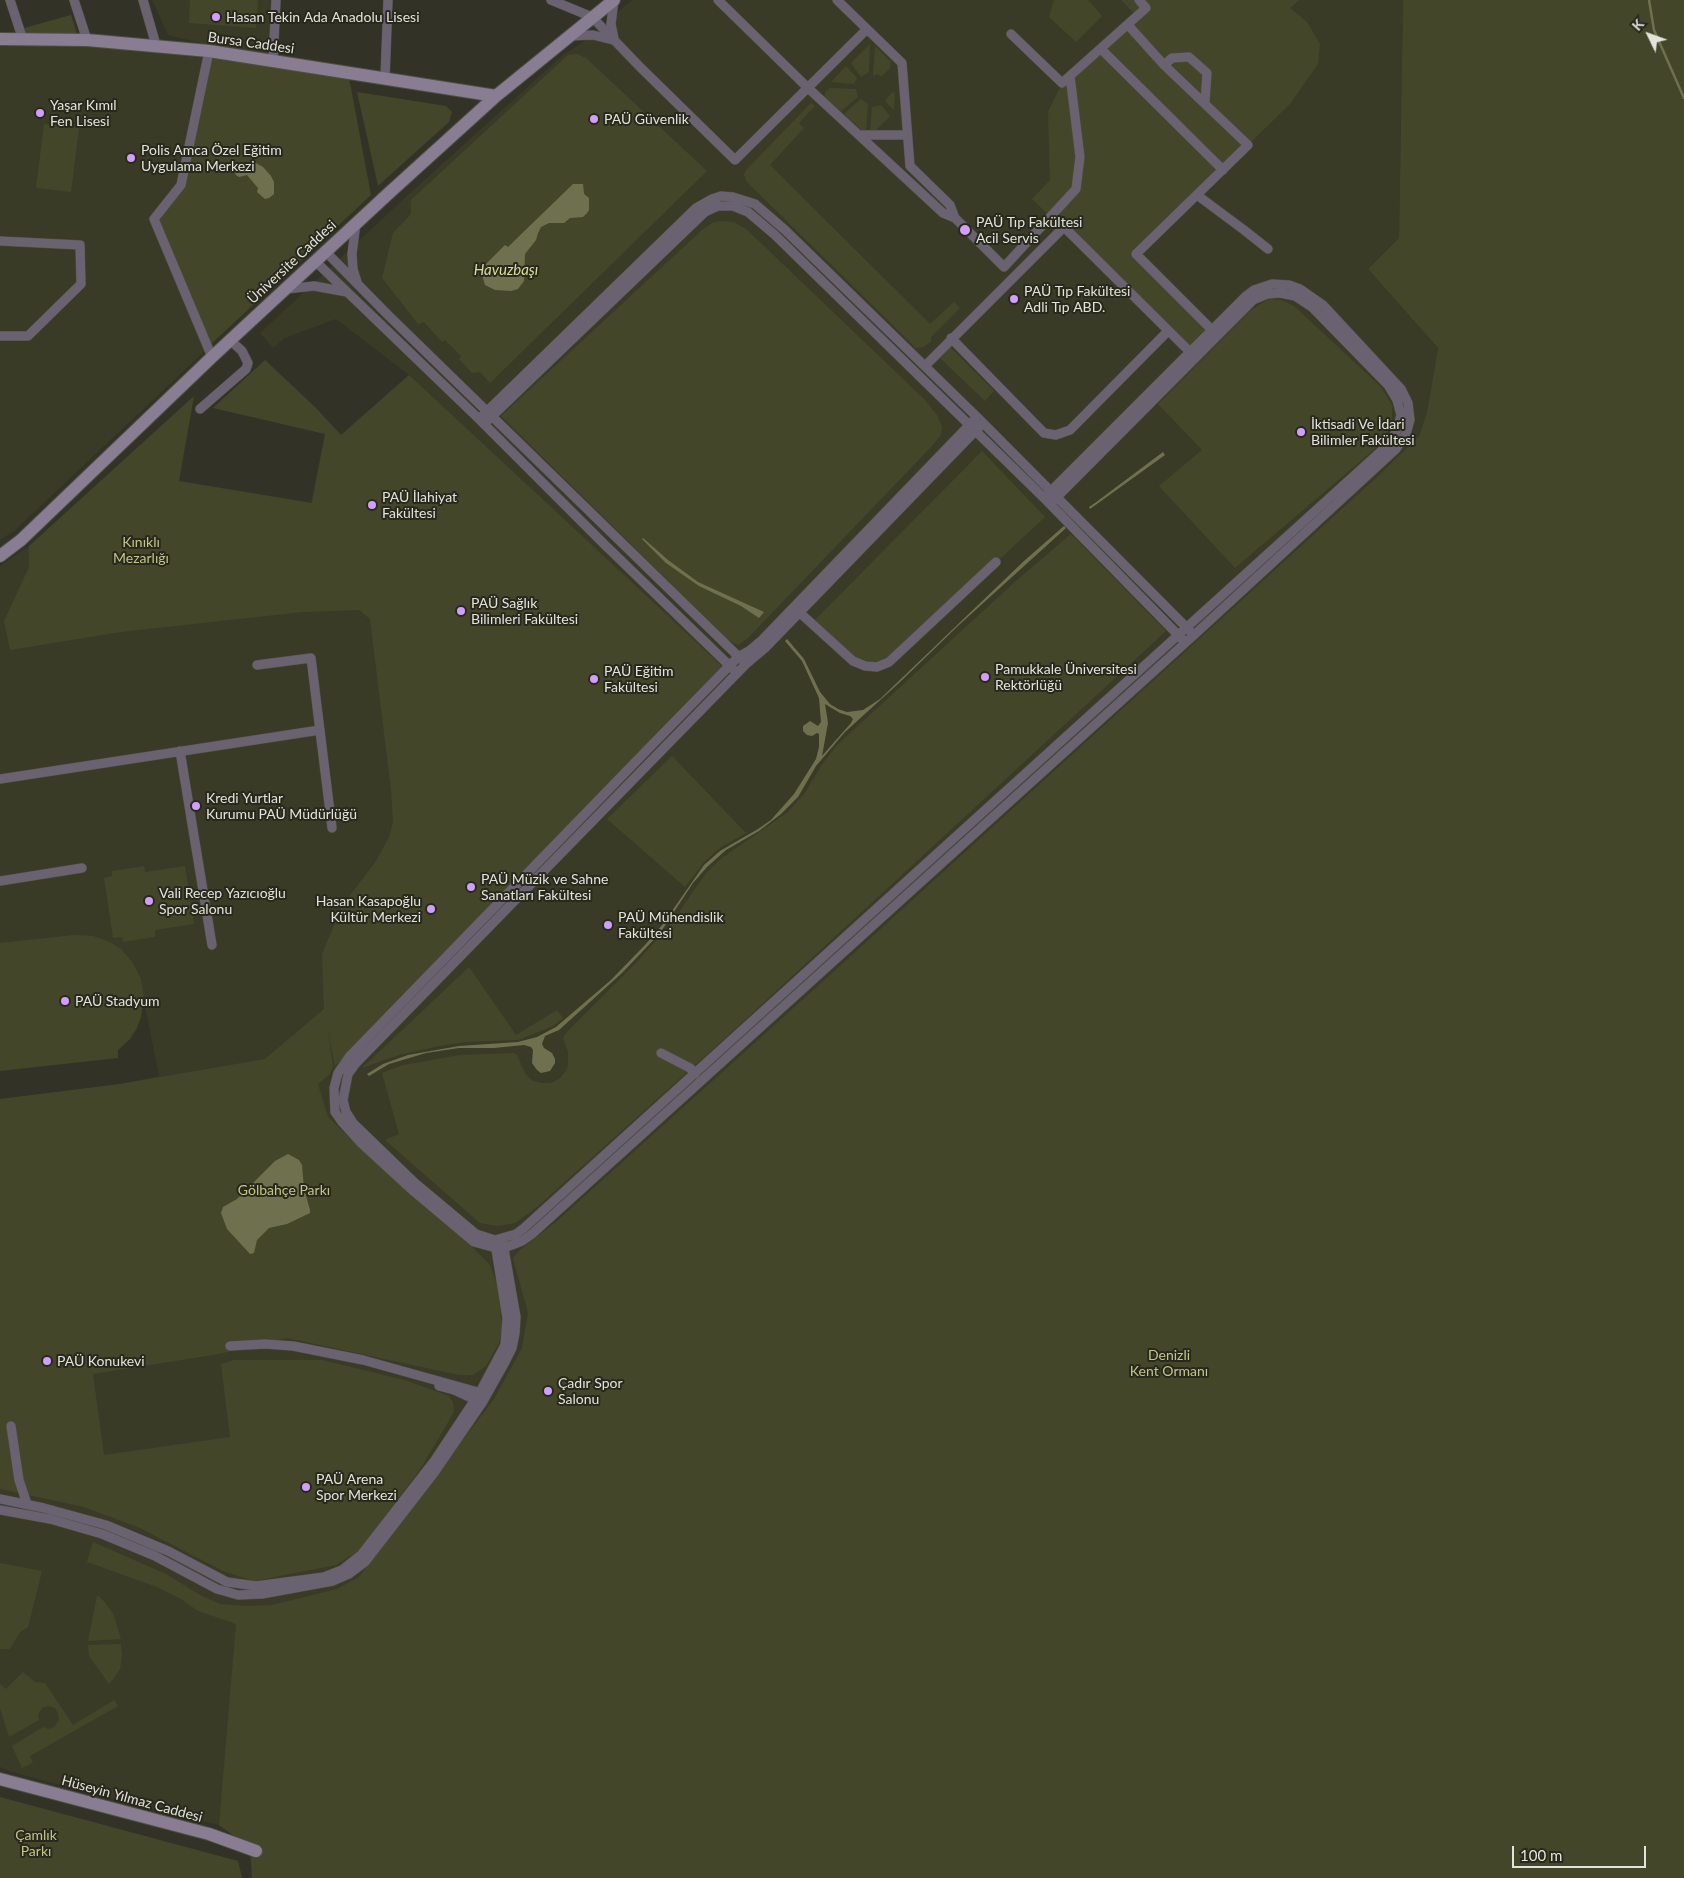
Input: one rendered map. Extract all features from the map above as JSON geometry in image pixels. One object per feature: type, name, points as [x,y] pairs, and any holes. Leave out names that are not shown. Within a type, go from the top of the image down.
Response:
[{"type":"main road","name":"Üniversite Caddesi","points":[[0,556],[21,540],[212,356],[356,222],[496,96],[614,0]]},
{"type":"main road","name":"Bursa Caddesi","points":[[0,39],[87,40],[209,51],[496,96]]},
{"type":"main road","name":"Hüseyin Yılmaz Caddesi","points":[[0,1779],[209,1834],[256,1851]]},
{"type":"street","points":[[10,0],[23,40]]},
{"type":"street","points":[[74,0],[87,40]]},
{"type":"street","points":[[143,0],[156,45]]},
{"type":"street","points":[[273,61],[276,0]]},
{"type":"street","points":[[385,78],[388,0]]},
{"type":"street","points":[[551,0],[592,17],[735,160],[867,29]]},
{"type":"street","points":[[614,0],[611,24],[615,41]]},
{"type":"street","points":[[718,0],[808,88],[943,213],[954,218],[1004,267],[1076,190],[1080,157],[1070,76]]},
{"type":"street","points":[[837,0],[902,63],[910,166],[950,206],[954,218]]},
{"type":"street","points":[[1011,34],[1062,83],[1146,8],[1139,0]]},
{"type":"street","points":[[1128,25],[1164,65],[1248,145],[1136,254],[1212,330]]},
{"type":"street","points":[[570,36],[594,35],[615,41]]},
{"type":"street","points":[[1101,49],[1223,170]]},
{"type":"street","points":[[209,51],[181,186],[154,219],[212,356]]},
{"type":"street","points":[[1164,65],[1172,58],[1190,57],[1207,73],[1205,102]]},
{"type":"street","points":[[859,135],[907,135]]},
{"type":"street","points":[[1197,194],[1268,250]]},
{"type":"street","points":[[490,414],[696,208],[721,196],[732,197],[755,204],[785,230],[925,366],[1194,635]]},
{"type":"street","points":[[482,421],[705,212],[718,206],[733,206],[748,212],[776,235],[1047,501],[1186,642]]},
{"type":"street","points":[[356,222],[352,254],[357,284]]},
{"type":"street","points":[[925,366],[1064,227],[1190,352]]},
{"type":"street","points":[[0,241],[80,245],[81,284],[28,336],[0,336]]},
{"type":"street","points":[[325,252],[746,664]]},
{"type":"street","points":[[315,260],[482,421],[737,673]]},
{"type":"street","points":[[980,420],[761,641],[738,657],[729,666],[350,1057],[338,1073],[334,1088],[334,1101],[336,1112],[342,1122],[361,1143],[411,1189],[474,1242],[499,1244],[522,1241],[532,1234],[1194,635],[1396,449],[1406,434],[1410,420],[1408,403],[1401,388],[1322,305],[1300,289],[1289,285],[1272,284],[1254,290],[1246,296],[1055,494]]},
{"type":"street","points":[[284,289],[314,286],[348,293]]},
{"type":"street","points":[[499,1244],[524,1228],[1389,444],[1397,430],[1401,415],[1397,400],[1388,385],[1312,308],[1296,296],[1267,294],[1253,300],[1047,501]]},
{"type":"street","points":[[951,338],[1044,433],[1056,435],[1070,430],[1168,331]]},
{"type":"street","points":[[200,409],[246,369],[248,362],[242,351],[230,340]]},
{"type":"street","points":[[499,1244],[476,1234],[403,1171],[353,1123],[346,1112],[343,1100],[348,1074],[356,1063],[560,853],[746,664],[765,648],[972,427]]},
{"type":"street","points":[[799,612],[853,661],[865,666],[877,667],[889,662],[996,562]]},
{"type":"street","points":[[257,665],[312,658],[332,828]]},
{"type":"street","points":[[0,779],[320,730]]},
{"type":"street","points":[[180,751],[212,945]]},
{"type":"street","points":[[0,881],[82,868]]},
{"type":"street","points":[[488,914],[495,922]]},
{"type":"street","points":[[661,1053],[690,1068],[695,1074]]},
{"type":"street","points":[[0,1510],[50,1519],[102,1534],[155,1556],[218,1589],[238,1595],[262,1594],[333,1581],[349,1574],[365,1562],[434,1473],[481,1397],[505,1345],[507,1331],[499,1244]]},
{"type":"street","points":[[265,1344],[293,1346],[363,1360],[481,1397],[362,1365],[290,1351],[244,1350],[230,1346],[265,1344]]},
{"type":"street","points":[[0,1499],[27,1504],[106,1525],[168,1551],[227,1582],[256,1586],[324,1577],[342,1570],[361,1555],[481,1397]]},
{"type":"street","points":[[11,1426],[19,1480],[27,1504]]},
{"type":"shaded area","name":"Hasan Tekin Ada Anadolu Lisesi","points":[[152,0],[272,0],[273,61],[168,35]]},
{"type":"shaded area","points":[[632,0],[1403,0],[1399,238],[1368,269],[1438,348],[1427,412],[1419,436],[1377,477],[262,1841],[219,1825],[86,1792],[0,1767],[0,1099],[120,1084],[159,1076],[138,971],[0,944],[0,566],[29,546],[30,567],[16,643],[288,613],[325,434],[341,435],[409,375],[336,319],[285,338],[273,348],[260,333],[410,193],[563,55],[582,43]]},
{"type":"shaded area","points":[[0,43],[87,46],[205,58],[206,350],[14,531],[0,540]]},
{"type":"green space","points":[[190,0],[258,0],[256,28],[189,23]]},
{"type":"green space","points":[[1054,0],[1088,0],[1102,16],[1076,42],[1049,17]]},
{"type":"green space","points":[[1121,0],[1299,0],[1290,8],[1307,22],[1320,44],[1318,64],[1290,104],[1136,254],[1212,330],[1190,352],[1032,199],[1050,180],[1048,112],[1062,83],[1137,16]]},
{"type":"green space","name":"Denizli Kent Ormanı","points":[[1403,0],[1684,0],[1684,1878],[252,1878],[250,1848],[219,1825],[236,1624],[198,1611],[181,1599],[157,1587],[87,1562],[93,1542],[166,1574],[200,1595],[220,1604],[272,1605],[337,1589],[359,1577],[494,1399],[522,1348],[528,1313],[513,1258],[520,1250],[557,1221],[819,985],[1377,477],[1419,436],[1427,412],[1438,348],[1368,269],[1399,238]]},
{"type":"green space","points":[[71,15],[77,34],[25,33],[24,28]]},
{"type":"green space","points":[[870,44],[869,72],[861,77],[851,63]]},
{"type":"green space","points":[[875,46],[891,62],[890,68],[882,76],[873,75]]},
{"type":"green space","points":[[209,51],[348,72],[371,195],[208,347],[154,219],[181,185]]},
{"type":"green space","points":[[577,54],[586,58],[707,171],[490,383],[480,372],[472,373],[459,359],[461,356],[445,340],[442,342],[424,322],[418,324],[382,278],[393,233],[411,214],[411,200],[568,55]]},
{"type":"green space","points":[[846,66],[857,78],[854,84],[831,82]]},
{"type":"green space","points":[[830,88],[856,89],[858,97],[841,111],[825,98],[825,92]]},
{"type":"green space","points":[[357,92],[446,106],[452,112],[449,122],[378,186]]},
{"type":"green space","points":[[892,92],[895,93],[894,110],[885,101]]},
{"type":"green space","points":[[861,99],[868,104],[866,131],[862,130],[844,114]]},
{"type":"green space","points":[[811,103],[815,106],[799,123],[804,128],[770,165],[930,324],[954,302],[960,308],[931,337],[931,342],[923,347],[916,348],[746,181],[744,174],[747,169]]},
{"type":"green space","points":[[881,105],[890,116],[875,131],[870,132],[872,107]]},
{"type":"green space","points":[[44,124],[79,128],[71,192],[36,188]]},
{"type":"green space","points":[[714,222],[734,222],[746,229],[925,400],[937,415],[942,427],[941,435],[931,447],[748,638],[738,645],[728,640],[501,416],[702,230]]},
{"type":"green space","points":[[1268,299],[1282,300],[1294,306],[1381,387],[1392,405],[1392,421],[1383,442],[1235,568],[1159,486],[1202,450],[1158,404],[1250,311]]},
{"type":"green space","points":[[950,347],[994,391],[985,401],[940,358]]},
{"type":"green space","points":[[265,360],[316,408],[341,435],[409,375],[724,668],[488,914],[335,1066],[328,1032],[333,1065],[330,1074],[318,1084],[328,1117],[464,1239],[490,1265],[498,1288],[502,1328],[499,1343],[486,1366],[473,1375],[459,1375],[287,1338],[219,1354],[93,1374],[104,1455],[230,1437],[221,1364],[234,1360],[322,1360],[405,1380],[449,1396],[453,1402],[454,1412],[421,1468],[359,1551],[336,1565],[254,1581],[223,1571],[140,1528],[84,1507],[0,1489],[0,1099],[120,1084],[265,1059],[324,1009],[322,954],[342,906],[376,861],[389,837],[393,822],[391,790],[370,619],[359,610],[303,612],[121,632],[10,650],[4,621],[29,567],[29,546],[194,396],[179,481],[312,503],[325,434],[213,408]]},
{"type":"green space","points":[[982,451],[1045,517],[889,662],[865,666],[813,622]]},
{"type":"green space","points":[[1071,534],[1166,631],[723,1040],[537,1207],[515,1223],[498,1226],[480,1223],[385,1140],[399,1134],[382,1073],[403,1065],[460,1055],[514,1053],[517,1055],[526,1075],[533,1081],[551,1083],[559,1079],[566,1071],[568,1065],[568,1052],[563,1038],[565,1034],[636,963],[670,925],[706,873],[722,858],[788,812],[805,793],[823,763],[838,744],[1017,580]]},
{"type":"green space","points":[[672,756],[746,833],[721,847],[704,862],[685,887],[607,819]]},
{"type":"green space","name":"Vali Recep Yazıcıoğlu Spor Salonu","points":[[144,866],[145,872],[185,866],[194,924],[155,930],[155,937],[123,942],[122,937],[113,938],[104,878],[112,876],[112,871]]},
{"type":"green space","name":"PAÜ Stadyum","points":[[74,935],[93,936],[110,942],[121,949],[133,963],[141,979],[144,998],[137,1028],[130,1039],[118,1050],[118,1058],[0,1071],[0,943]]},
{"type":"green space","points":[[469,967],[516,1035],[557,1010],[563,1018],[553,1026],[518,1040],[466,1042],[439,1046],[399,1055],[362,1068]]},
{"type":"green space","points":[[0,1563],[42,1571],[28,1627],[20,1632],[10,1649],[0,1649]]},
{"type":"green space","points":[[97,1595],[113,1613],[121,1639],[88,1641]]},
{"type":"green space","points":[[121,1644],[120,1669],[109,1684],[89,1656],[88,1645]]},
{"type":"green space","points":[[23,1672],[35,1682],[45,1683],[73,1725],[114,1700],[118,1706],[30,1756],[33,1763],[22,1768],[12,1746],[43,1727],[48,1729],[54,1727],[59,1720],[55,1708],[48,1706],[42,1708],[38,1715],[39,1720],[9,1737],[0,1708],[0,1684],[6,1689]]},
{"type":"green space","name":"Çamlık Parkı","points":[[0,1797],[238,1861],[242,1878],[0,1878]]},
{"type":"water","points":[[247,162],[254,162],[263,167],[271,176],[274,182],[274,194],[269,198],[265,199],[257,192],[258,188],[247,175],[239,177],[236,175],[233,169]]},
{"type":"water","name":"Havuzbaşı","points":[[573,184],[583,184],[584,194],[589,198],[589,210],[587,213],[583,217],[570,218],[564,223],[549,223],[541,227],[536,240],[525,254],[524,281],[518,289],[511,291],[495,290],[485,285],[482,275],[485,265],[505,245],[508,247]]},
{"type":"water","points":[[1163,452],[1165,455],[1090,509],[1089,507]]},
{"type":"water","points":[[1064,526],[1066,528],[845,732],[816,766],[798,797],[781,814],[759,831],[726,850],[707,867],[693,883],[660,933],[622,973],[559,1030],[545,1036],[542,1044],[544,1048],[552,1053],[555,1059],[555,1063],[550,1071],[541,1073],[537,1070],[532,1063],[533,1050],[531,1047],[524,1045],[494,1048],[459,1048],[426,1053],[389,1064],[369,1076],[367,1074],[383,1064],[408,1055],[459,1046],[518,1042],[537,1037],[556,1027],[611,980],[645,945],[663,924],[704,865],[720,851],[771,820],[794,794],[816,759],[819,747],[819,734],[807,735],[803,731],[803,726],[810,721],[818,726],[821,722],[819,698],[802,661],[785,641],[787,639],[804,659],[820,692],[830,704],[847,712],[863,710],[880,699],[1024,561]],"holes":[[[825,704],[853,719],[822,756],[828,723]]]},
{"type":"water","points":[[643,538],[668,560],[698,582],[764,612],[759,618],[741,606],[699,586],[666,563]]},
{"type":"water","points":[[288,1154],[299,1160],[302,1165],[304,1189],[310,1213],[287,1224],[269,1228],[257,1240],[254,1253],[250,1254],[227,1229],[221,1213],[223,1207],[237,1199],[275,1161]]},
{"type":"waterway","points":[[1649,0],[1654,30],[1684,98]]},
{"type":"place","name":"Hasan Tekin Ada Anadolu Lisesi","points":[[216,17]]},
{"type":"place","name":"Yaşar Kımıl Fen Lisesi","points":[[40,113]]},
{"type":"place","name":"PAÜ Güvenlik","points":[[594,119]]},
{"type":"place","name":"Polis Amca Özel Eğitim Uygulama Merkezi","points":[[131,158]]},
{"type":"place","name":"PAÜ Tıp Fakültesi Acil Servis","points":[[965,230]]},
{"type":"place","name":"PAÜ Tıp Fakültesi Adli Tıp ABD.","points":[[1014,299]]},
{"type":"place","name":"İktisadi Ve İdari Bilimler Fakültesi","points":[[1301,432]]},
{"type":"place","name":"PAÜ İlahiyat Fakültesi","points":[[372,505]]},
{"type":"place","name":"PAÜ Sağlık Bilimleri Fakültesi","points":[[461,611]]},
{"type":"place","name":"Pamukkale Üniversitesi Rektörlüğü","points":[[985,677]]},
{"type":"place","name":"PAÜ Eğitim Fakültesi","points":[[594,679]]},
{"type":"place","name":"Kredi Yurtlar Kurumu PAÜ Müdürlüğü","points":[[196,806]]},
{"type":"place","name":"PAÜ Müzik ve Sahne Sanatları Fakültesi","points":[[471,887]]},
{"type":"place","name":"Vali Recep Yazıcıoğlu Spor Salonu","points":[[149,901]]},
{"type":"place","name":"Hasan Kasapoğlu Kültür Merkezi","points":[[431,909]]},
{"type":"place","name":"PAÜ Mühendislik Fakültesi","points":[[608,925]]},
{"type":"place","name":"PAÜ Stadyum","points":[[65,1001]]},
{"type":"place","name":"PAÜ Konukevi","points":[[47,1361]]},
{"type":"place","name":"Çadır Spor Salonu","points":[[548,1391]]},
{"type":"place","name":"PAÜ Arena Spor Merkezi","points":[[306,1487]]},
{"type":"park label","name":"Kınıklı Mezarlığı","points":[[141,550]]},
{"type":"park label","name":"Gölbahçe Parkı","points":[[284,1190]]}]
